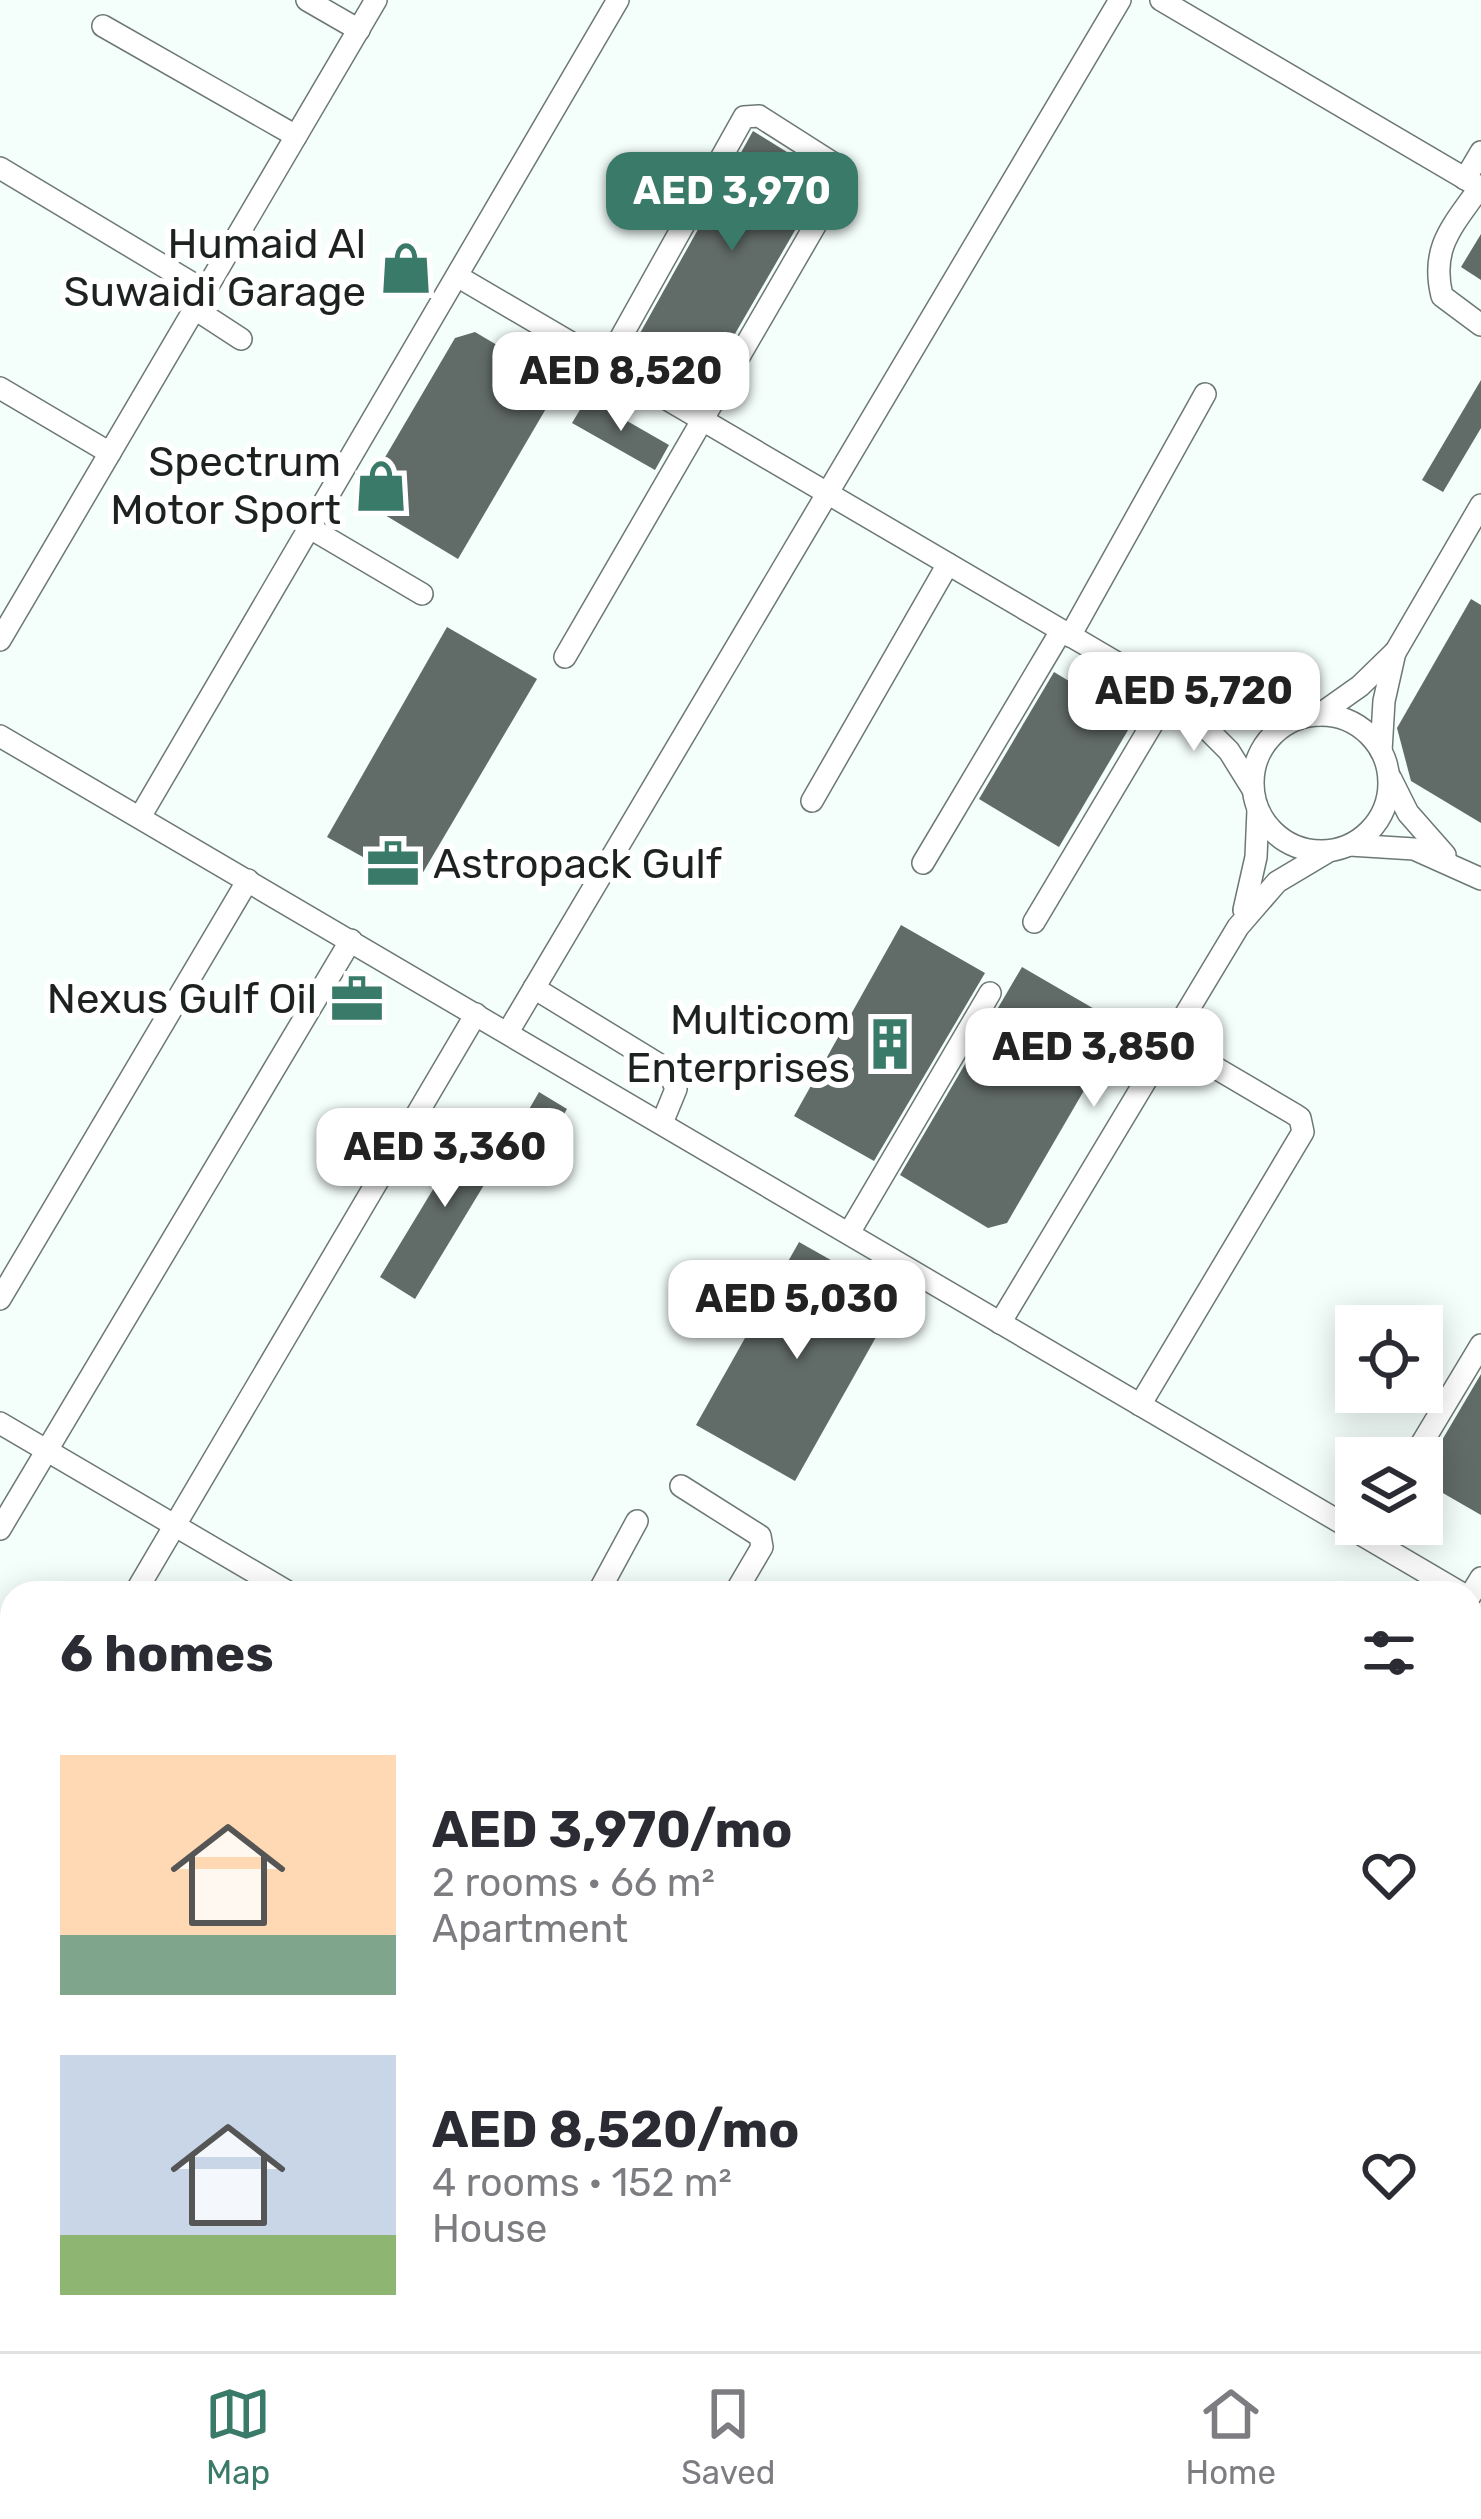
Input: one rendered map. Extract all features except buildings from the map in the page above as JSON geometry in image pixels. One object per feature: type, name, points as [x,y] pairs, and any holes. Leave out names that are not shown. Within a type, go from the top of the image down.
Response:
[{"type":"street","points":[[307,0],[359,30]]},
{"type":"street","points":[[0,640],[376,0]]},
{"type":"street","points":[[140,817],[618,0]]},
{"type":"street","points":[[508,1032],[1120,0]]},
{"type":"street","points":[[1161,0],[1475,185]]},
{"type":"street","points":[[103,26],[296,136]]},
{"type":"street","points":[[565,658],[841,180],[835,162],[758,116],[748,114],[740,120],[606,364]]},
{"type":"street","points":[[1481,152],[1475,185],[1437,260],[1445,301],[1481,326]]},
{"type":"street","points":[[0,168],[200,300],[242,339]]},
{"type":"street","points":[[457,277],[1171,694],[1228,714],[1355,724],[1384,762],[1408,814],[1454,864]]},
{"type":"street","points":[[0,388],[110,453]]},
{"type":"street","points":[[923,863],[1066,634],[1204,394]]},
{"type":"street","points":[[1238,927],[1252,881],[1260,754],[1269,739],[1360,686],[1396,651],[1478,516]]},
{"type":"street","points":[[310,528],[422,594]]},
{"type":"street","points":[[812,801],[947,564]]},
{"type":"street","points":[[1000,1323],[1238,927],[1277,881],[1364,836],[1384,808],[1384,701],[1396,651]]},
{"type":"street","points":[[1171,694],[1215,734],[1279,837],[1294,846],[1414,849],[1481,879]]},
{"type":"street","points":[[1034,922],[1171,694]]},
{"type":"street","points":[[0,736],[1140,1405],[1335,1511]]},
{"type":"street","points":[[0,1299],[248,880]]},
{"type":"street","points":[[0,1529],[351,940]]},
{"type":"street","points":[[534,988],[668,1070],[676,1089],[662,1123]]},
{"type":"street","points":[[849,1234],[989,993]]},
{"type":"street","points":[[142,1581],[476,1014]]},
{"type":"street","points":[[1140,1405],[1303,1132],[1300,1118],[1170,1040]]},
{"type":"street","points":[[1426,1437],[1481,1345]]},
{"type":"street","points":[[0,1423],[270,1581]]},
{"type":"street","points":[[681,1486],[760,1536],[762,1547],[742,1581]]},
{"type":"street","points":[[605,1581],[638,1521]]},
{"type":"street","points":[[1391,1545],[1443,1581]]},
{"type":"place","name":"Humaid Al Suwaidi Garage","points":[[406,268]]},
{"type":"place","name":"Spectrum Motor Sport","points":[[381,486]]},
{"type":"place","name":"Astropack Gulf","points":[[393,864]]},
{"type":"place","name":"Nexus Gulf Oil","points":[[357,999]]},
{"type":"place","name":"Multicom Enterprises","points":[[890,1044]]}]
